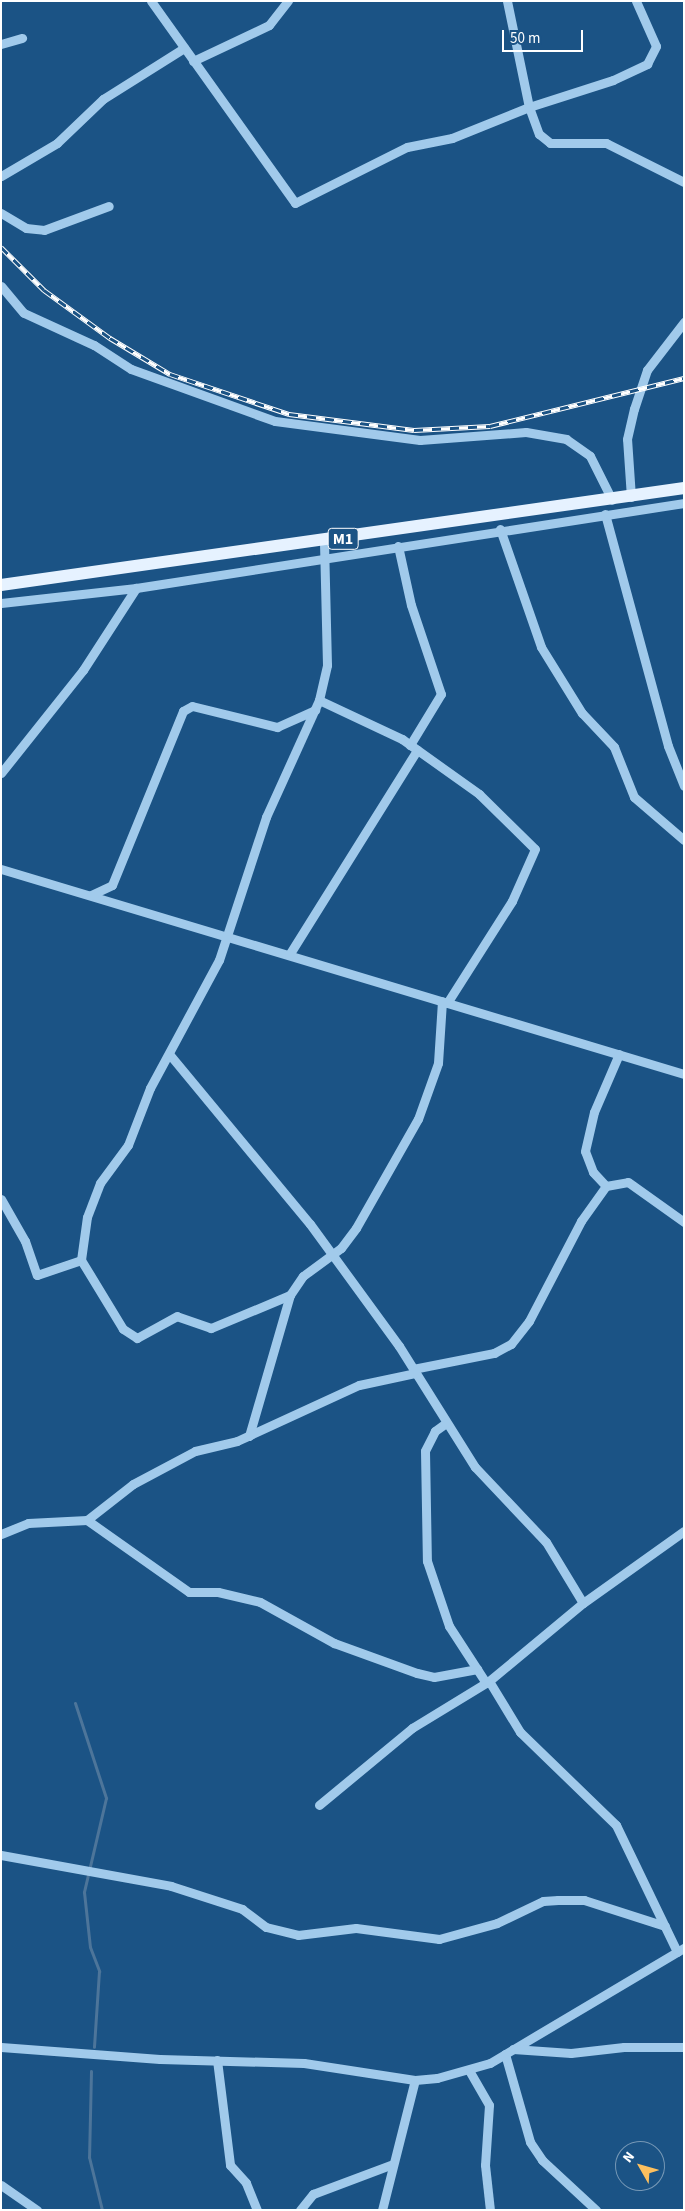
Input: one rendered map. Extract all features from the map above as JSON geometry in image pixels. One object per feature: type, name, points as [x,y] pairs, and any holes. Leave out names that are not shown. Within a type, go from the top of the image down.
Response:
[{"type":"main road","name":"M1","points":[[1,585],[324,542],[684,488]]},
{"type":"street","points":[[151,1],[294,203],[407,147],[452,138],[529,107],[613,80],[647,64],[656,46],[636,1]]},
{"type":"street","points":[[192,61],[269,25],[288,1]]},
{"type":"street","points":[[507,1],[529,107],[539,134],[550,143],[606,143],[684,182]]},
{"type":"street","points":[[1,44],[22,38]]},
{"type":"street","points":[[1,176],[57,143],[103,99],[184,48]]},
{"type":"street","points":[[1,213],[26,228],[44,230],[109,206]]},
{"type":"street","points":[[1,286],[24,313],[94,345],[132,369],[275,421],[420,440],[526,432],[566,439],[590,456],[612,500]]},
{"type":"street","points":[[631,496],[627,440],[637,400],[647,370],[684,322]]},
{"type":"street","points":[[1,604],[136,588],[500,529],[684,503]]},
{"type":"street","points":[[605,514],[668,746],[684,786]]},
{"type":"street","points":[[500,529],[541,647],[582,714],[614,747],[634,798],[684,840]]},
{"type":"street","points":[[290,1295],[211,1328],[177,1316],[137,1338],[123,1329],[80,1260],[87,1216],[100,1183],[128,1144],[170,1055],[204,995],[266,818],[319,700],[327,665],[324,542]]},
{"type":"street","points":[[289,955],[414,748],[441,694],[411,605],[398,546]]},
{"type":"street","points":[[1,774],[84,670],[136,588]]},
{"type":"street","points":[[249,1436],[290,1295],[303,1276],[332,1254],[356,1228],[418,1119],[438,1063],[445,1002],[512,901],[535,849],[479,794],[414,748],[319,700]]},
{"type":"street","points":[[91,895],[112,885],[183,711],[192,706],[277,728],[315,710]]},
{"type":"street","points":[[1,869],[684,1074]]},
{"type":"street","points":[[606,1186],[592,1172],[585,1151],[594,1112],[619,1054]]},
{"type":"street","points":[[170,1055],[332,1254],[414,1371],[446,1424],[485,1481],[546,1542],[582,1603]]},
{"type":"street","points":[[1,1534],[28,1523],[87,1520],[133,1484],[195,1451],[249,1436],[340,1392],[414,1371],[494,1353],[511,1344],[529,1321],[581,1221],[606,1186],[628,1182],[684,1222]]},
{"type":"street","points":[[1,1199],[25,1241],[37,1275],[80,1260]]},
{"type":"street","points":[[1,2047],[217,2060],[329,2064],[415,2080],[470,2072],[509,2052],[680,1950],[665,1926],[608,1813],[520,1732],[448,1626],[427,1561],[425,1451],[435,1431],[446,1424]]},
{"type":"street","points":[[87,1520],[189,1592],[218,1592],[260,1602],[334,1643],[417,1673],[434,1677],[477,1670]]},
{"type":"street","points":[[319,1805],[412,1728],[487,1682],[582,1603],[684,1531]]},
{"type":"street","points":[[1,1855],[171,1886],[242,1908],[266,1928],[292,1934],[356,1928],[440,1939],[497,1923],[543,1901],[558,1900],[584,1900],[665,1926]]},
{"type":"street","points":[[509,2052],[571,2054],[624,2047],[684,2046]]},
{"type":"street","points":[[509,2052],[530,2142],[542,2160],[596,2210]]},
{"type":"street","points":[[217,2060],[227,2151],[257,2210]]},
{"type":"street","points":[[470,2072],[489,2105],[485,2165],[490,2210]]},
{"type":"street","points":[[382,2210],[415,2080]]},
{"type":"street","points":[[300,2210],[314,2194],[393,2164]]},
{"type":"street","points":[[1,2185],[37,2210]]},
{"type":"waterway","points":[[75,1703],[106,1798],[84,1892],[90,1947],[99,1971],[94,2047]]},
{"type":"waterway","points":[[91,2071],[89,2157],[102,2210]]},
{"type":"railway","points":[[1,247],[44,290],[110,338],[170,374],[289,414],[414,430],[490,426],[684,378]]}]
